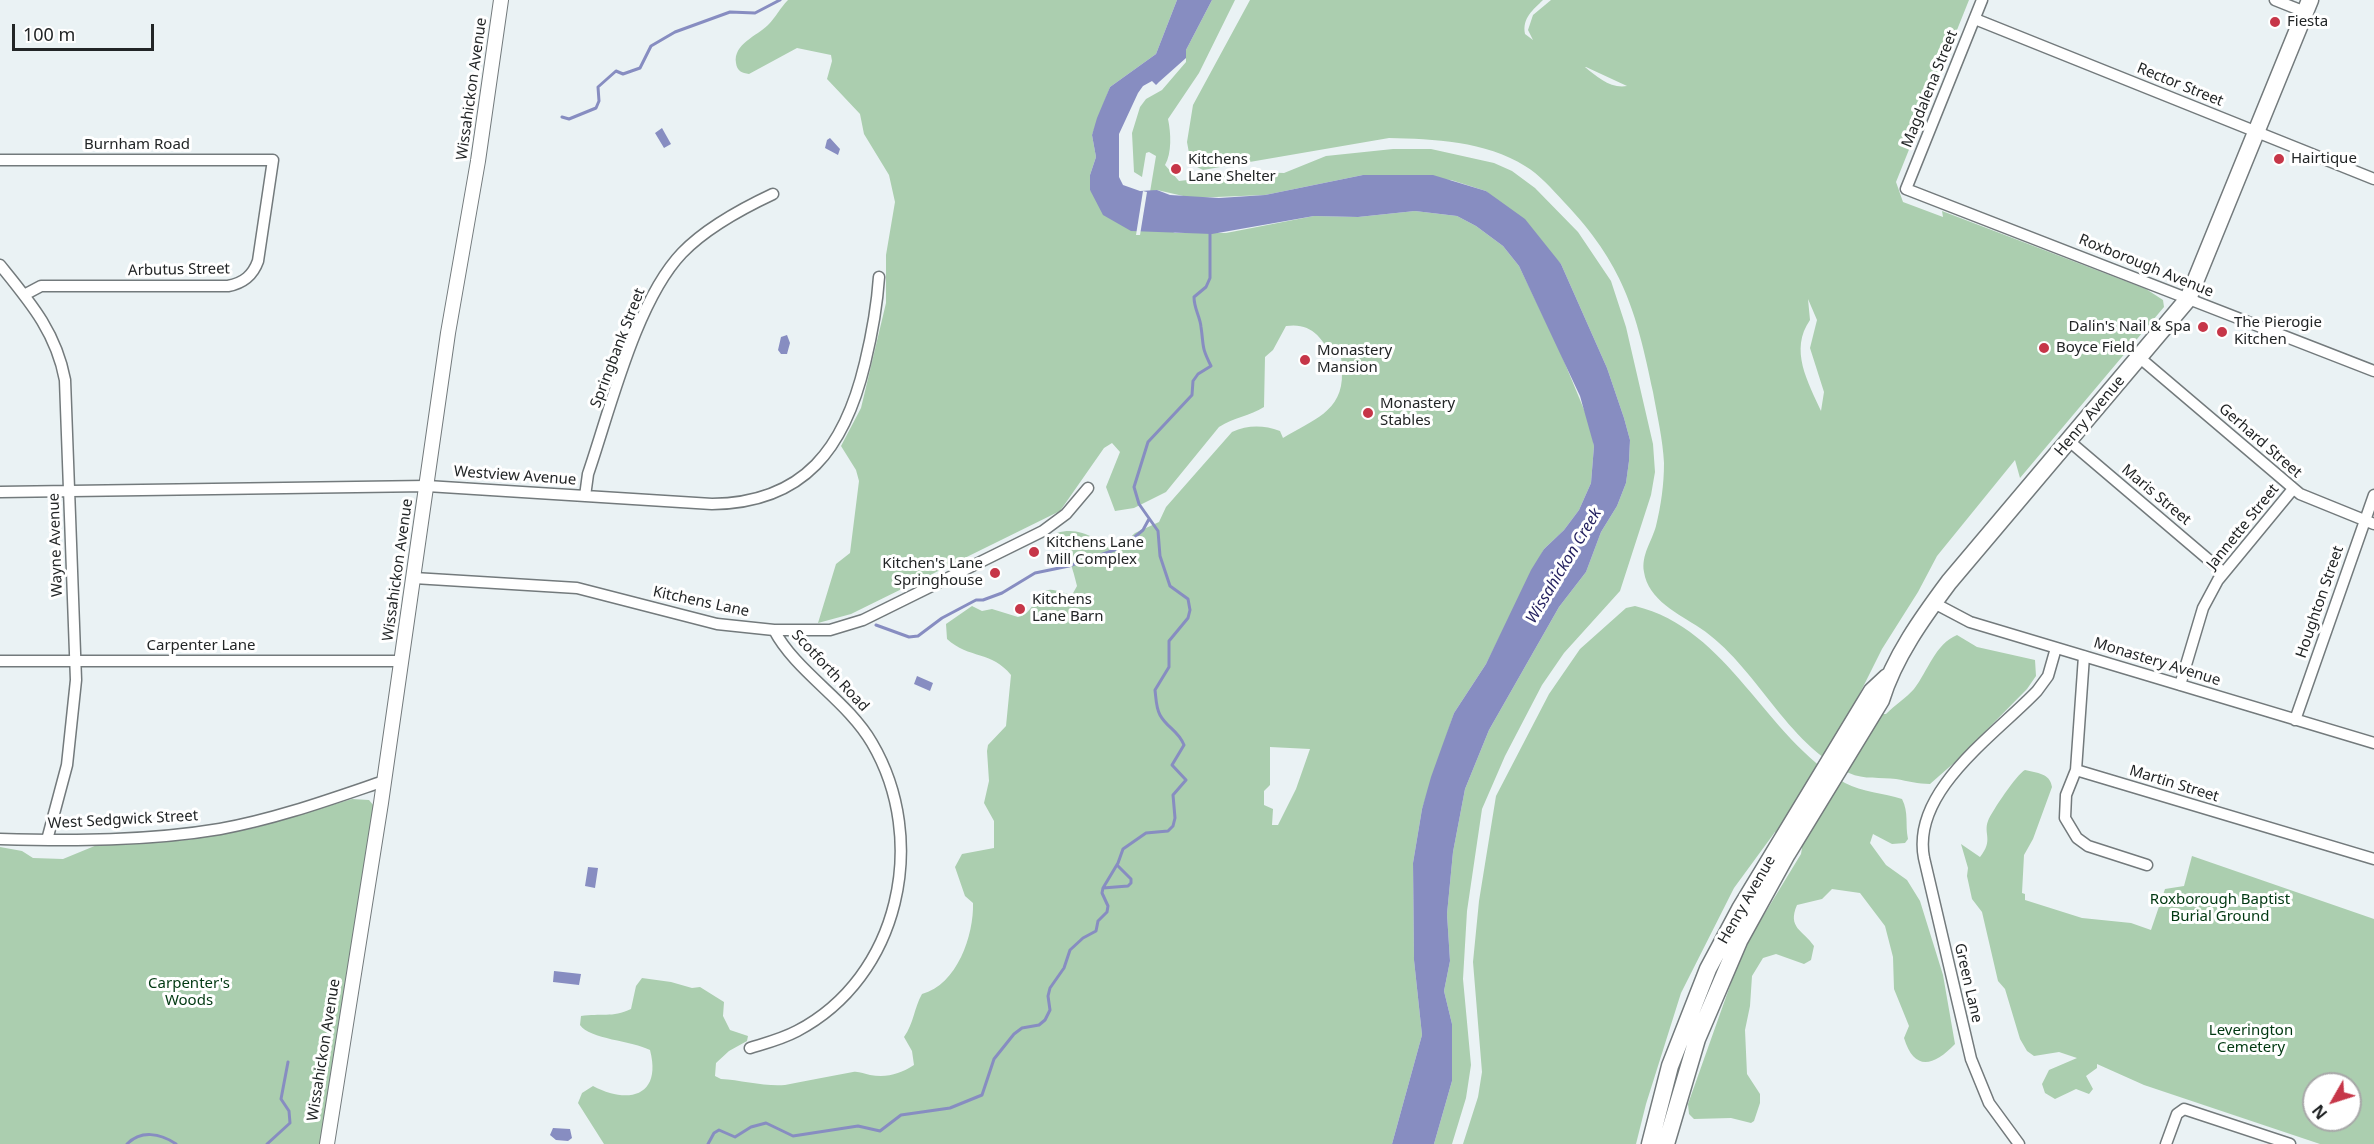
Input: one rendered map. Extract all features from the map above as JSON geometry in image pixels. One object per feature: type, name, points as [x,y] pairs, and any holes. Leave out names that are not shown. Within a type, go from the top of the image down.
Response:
[{"type":"main road","name":"Henry Avenue","points":[[1660,1143],[1670,1066],[1693,1002],[1723,939],[1781,851],[1934,603],[2188,299],[2307,6]]},
{"type":"street","name":"Wissahickon Avenue","points":[[327,1144],[384,781],[448,333],[476,172],[501,0]]},
{"type":"street","name":"Magdalena Street","points":[[1906,189],[1982,0]]},
{"type":"street","points":[[2275,0],[2307,6]]},
{"type":"street","name":"Rector Street","points":[[1975,19],[2374,179]]},
{"type":"street","name":"Burnham Road","points":[[0,160],[273,160]]},
{"type":"street","name":"Arbutus Street","points":[[24,295],[41,286],[228,286],[242,282],[252,273],[258,261],[273,160]]},
{"type":"street","name":"Roxborough Avenue","points":[[1906,189],[2374,371]]},
{"type":"street","name":"Springbank Street","points":[[585,496],[588,474],[634,339],[660,282],[678,258],[696,241],[733,215],[774,194]]},
{"type":"street","name":"Wayne Avenue","points":[[0,265],[53,337],[63,366],[76,661],[71,743],[47,840]]},
{"type":"street","name":"Westview Avenue","points":[[0,492],[427,486],[731,503],[772,493],[808,471],[830,450],[854,407],[875,320],[879,277]]},
{"type":"street","name":"Gerhard Street","points":[[2140,358],[2293,489],[2306,497],[2369,522]]},
{"type":"street","name":"Maris Street","points":[[2069,441],[2223,572]]},
{"type":"street","name":"Kitchens Lane","points":[[414,578],[577,588],[710,622],[774,630],[830,630],[863,620],[1043,531],[1066,514],[1088,488]]},
{"type":"street","name":"Jannette Street","points":[[2180,685],[2203,608],[2223,572],[2293,489]]},
{"type":"street","name":"Houghton Street","points":[[2295,720],[2369,522],[2374,495]]},
{"type":"street","name":"Monastery Avenue","points":[[1934,603],[1961,619],[2374,743]]},
{"type":"street","name":"Scotforth Road","points":[[750,1048],[785,1037],[810,1024],[855,983],[872,958],[891,919],[897,898],[902,851],[895,796],[875,748],[858,721],[785,647],[774,630]]},
{"type":"street","name":"Green Lane","points":[[2019,1144],[1989,1103],[1971,1059],[1922,848],[1926,817],[1941,788],[2037,691],[2048,676],[2056,648]]},
{"type":"street","points":[[2084,656],[2076,770],[2064,803],[2065,818],[2072,832],[2088,846],[2147,865]]},
{"type":"street","name":"Carpenter Lane","points":[[0,661],[401,661]]},
{"type":"street","name":"Martin Street","points":[[2076,770],[2374,859]]},
{"type":"street","name":"West Sedgwick Street","points":[[0,839],[47,840],[162,836],[220,829],[283,814],[384,781]]},
{"type":"street","points":[[2166,1144],[2177,1114],[2181,1110],[2188,1109],[2290,1144]]},
{"type":"green space","points":[[788,0],[1177,0],[1156,54],[1110,87],[1092,135],[1096,157],[1090,175],[1090,190],[1175,233],[1226,233],[1314,216],[1358,217],[1415,211],[1457,216],[1476,226],[1503,246],[1519,266],[1559,349],[1590,424],[1594,446],[1591,483],[1579,510],[1564,530],[1544,549],[1486,664],[1454,713],[1422,809],[1413,863],[1414,960],[1422,1035],[1392,1144],[604,1144],[578,1103],[582,1093],[593,1086],[619,1095],[630,1095],[647,1087],[651,1078],[652,1066],[650,1050],[592,1034],[580,1025],[581,1016],[612,1014],[631,1009],[636,986],[642,978],[692,988],[700,987],[724,1002],[723,1016],[730,1030],[748,1036],[747,1041],[729,1051],[716,1063],[715,1076],[721,1079],[785,1085],[853,1072],[888,1076],[914,1065],[912,1051],[904,1037],[919,999],[922,994],[934,989],[945,980],[954,970],[967,943],[973,916],[973,903],[965,896],[955,867],[962,854],[994,848],[994,821],[984,803],[989,781],[987,751],[988,745],[1006,726],[1011,675],[996,662],[964,650],[947,639],[946,624],[972,606],[982,611],[992,609],[1018,617],[1027,612],[1044,592],[1051,590],[1072,595],[1077,586],[1074,573],[1064,549],[1056,539],[1057,533],[1074,531],[1119,548],[1135,533],[1159,522],[1166,507],[1232,432],[1250,427],[1262,427],[1280,431],[1283,438],[1324,413],[1337,397],[1341,386],[1342,364],[1338,350],[1332,358],[1325,344],[1315,333],[1302,326],[1286,326],[1273,350],[1265,357],[1264,407],[1219,427],[1166,492],[1134,508],[1115,511],[1106,487],[1120,452],[1112,443],[1104,448],[1060,511],[851,614],[818,623],[836,564],[850,553],[859,481],[856,470],[841,446],[861,408],[886,303],[886,255],[895,202],[889,175],[864,134],[860,114],[827,79],[832,61],[831,55],[797,48],[749,74],[737,68],[738,51],[768,25]],"holes":[[[1270,747],[1310,749],[1296,789],[1278,825],[1272,825],[1273,809],[1264,805],[1264,791],[1270,785]]]},
{"type":"green space","points":[[1212,0],[1235,0],[1199,73],[1168,119],[1170,143],[1165,165],[1179,181],[1254,172],[1284,173],[1326,156],[1393,149],[1431,149],[1494,163],[1512,171],[1535,188],[1578,232],[1611,281],[1626,327],[1653,444],[1655,472],[1651,495],[1620,591],[1564,653],[1542,685],[1505,756],[1482,809],[1467,911],[1463,979],[1471,1065],[1466,1098],[1452,1144],[1434,1144],[1452,1081],[1452,1024],[1444,991],[1450,961],[1447,914],[1453,852],[1465,789],[1489,730],[1559,607],[1586,572],[1601,532],[1617,506],[1626,483],[1630,440],[1607,368],[1561,264],[1486,191],[1451,180],[1363,175],[1265,195],[1192,198],[1157,190],[1150,192],[1156,156],[1149,152],[1146,153],[1142,177],[1134,172],[1132,133],[1140,107],[1146,99],[1162,90],[1186,62],[1186,50]]},
{"type":"green space","points":[[1250,0],[1543,0],[1525,23],[1525,34],[1533,40],[1528,30],[1533,15],[1551,0],[1969,0],[1896,182],[1903,202],[1943,217],[1942,211],[2146,289],[2163,300],[2164,307],[2020,478],[2015,460],[1937,556],[1918,592],[1882,649],[1857,699],[1880,714],[1886,714],[1914,689],[1937,651],[1949,639],[1957,635],[1977,647],[2035,660],[2036,676],[2027,689],[1930,784],[1861,777],[1827,760],[1789,724],[1738,662],[1720,644],[1674,612],[1651,591],[1643,566],[1658,518],[1664,463],[1660,428],[1647,363],[1633,312],[1614,268],[1584,225],[1550,187],[1525,166],[1493,151],[1459,143],[1423,139],[1389,138],[1203,170],[1191,164],[1187,142],[1193,105]],"holes":[[[1586,67],[1627,86],[1610,84]],[[1808,299],[1817,320],[1810,348],[1824,392],[1821,411],[1806,377],[1801,354],[1804,331],[1810,320]]]},
{"type":"green space","points":[[1635,606],[1668,618],[1696,637],[1722,660],[1791,739],[1817,763],[1852,786],[1902,799],[1908,839],[1905,843],[1892,844],[1873,834],[1870,843],[1886,865],[1907,880],[1920,901],[1943,975],[1955,1044],[1932,1061],[1925,1062],[1913,1056],[1904,1038],[1909,1026],[1894,989],[1893,957],[1885,926],[1860,893],[1832,889],[1822,899],[1797,905],[1794,913],[1795,924],[1814,946],[1811,960],[1804,964],[1776,954],[1763,958],[1752,976],[1750,1006],[1745,1030],[1747,1074],[1760,1094],[1760,1103],[1754,1121],[1751,1123],[1731,1118],[1694,1119],[1689,1114],[1688,1104],[1737,966],[1751,936],[1801,854],[1802,848],[1775,832],[1734,888],[1681,993],[1646,1104],[1636,1144],[1463,1144],[1478,1097],[1482,1072],[1473,962],[1479,901],[1496,796],[1549,694],[1580,649],[1626,608]]},
{"type":"green space","name":"Leverington Cemetery","points":[[2025,770],[2042,774],[2049,779],[2052,787],[2033,839],[2024,855],[2022,893],[2025,894],[2025,900],[2082,918],[2131,923],[2151,930],[2165,889],[2184,886],[2192,856],[2374,919],[2374,1144],[2320,1144],[2144,1085],[2097,1064],[2097,1068],[2086,1076],[2093,1089],[2089,1094],[2076,1089],[2055,1099],[2045,1093],[2042,1084],[2049,1070],[2077,1058],[2059,1052],[2034,1056],[2027,1051],[2020,1039],[2005,989],[1998,981],[1982,912],[1972,899],[1967,876],[1968,868],[1961,844],[1980,857],[1987,842],[1988,821],[2016,778]]},
{"type":"green space","name":"Carpenter's Woods","points":[[352,799],[369,800],[374,806],[320,1144],[0,1144],[0,847],[22,851],[33,858],[63,859],[97,845],[187,840],[255,828]]},
{"type":"water","name":"Wissahickon Creek","points":[[1177,0],[1212,0],[1186,50],[1186,58],[1156,85],[1152,81],[1143,86],[1138,93],[1119,134],[1119,177],[1123,185],[1140,191],[1157,190],[1170,195],[1219,198],[1265,195],[1363,175],[1433,175],[1486,191],[1525,219],[1561,264],[1607,368],[1630,440],[1626,483],[1617,506],[1601,532],[1586,572],[1559,607],[1489,730],[1465,789],[1453,852],[1447,914],[1450,961],[1444,991],[1452,1024],[1452,1081],[1434,1144],[1392,1144],[1422,1035],[1414,960],[1413,863],[1422,809],[1454,713],[1486,664],[1531,570],[1544,549],[1564,530],[1579,510],[1591,483],[1594,446],[1580,396],[1519,266],[1503,246],[1476,226],[1457,216],[1415,211],[1358,217],[1314,216],[1212,234],[1131,231],[1103,215],[1090,190],[1090,175],[1096,157],[1092,135],[1097,118],[1110,87],[1156,54]]},
{"type":"water","points":[[662,128],[671,144],[664,148],[655,133]]},
{"type":"water","points":[[830,138],[840,149],[838,155],[825,148]]},
{"type":"water","points":[[787,335],[790,343],[787,354],[781,354],[778,350],[781,337]]},
{"type":"water","points":[[917,676],[933,683],[930,691],[914,684]]},
{"type":"water","points":[[588,867],[598,868],[595,888],[585,886]]},
{"type":"water","points":[[554,971],[581,974],[579,985],[553,982]]},
{"type":"water","points":[[553,1128],[570,1129],[572,1138],[568,1141],[556,1140],[550,1135]]},
{"type":"pier","points":[[1143,191],[1147,192],[1140,235],[1136,235]]},
{"type":"waterway","points":[[562,117],[569,119],[596,108],[599,101],[598,87],[616,71],[623,74],[640,68],[651,46],[675,32],[730,12],[755,13],[780,0]]},
{"type":"waterway","name":"Kitchens Lane","points":[[708,1144],[714,1133],[719,1130],[735,1137],[751,1127],[766,1123],[793,1136],[858,1126],[880,1131],[901,1115],[950,1108],[982,1095],[994,1059],[1014,1034],[1022,1028],[1039,1025],[1045,1020],[1050,1010],[1048,996],[1050,988],[1064,968],[1070,950],[1083,938],[1096,931],[1098,921],[1107,912],[1108,906],[1102,893],[1103,888],[1118,863],[1123,849],[1146,833],[1168,831],[1173,826],[1175,818],[1173,795],[1186,780],[1172,765],[1184,745],[1160,715],[1155,690],[1169,667],[1169,641],[1188,618],[1190,610],[1188,599],[1170,586],[1160,556],[1158,531],[1139,504],[1134,487],[1148,442],[1192,395],[1193,381],[1198,374],[1211,366],[1204,350],[1194,297],[1206,287],[1210,278],[1210,231]]},
{"type":"waterway","points":[[876,625],[909,637],[918,636],[942,618],[976,600],[983,600],[1002,593],[1035,573],[1069,566],[1123,547],[1143,530],[1149,519]]},
{"type":"waterway","name":"Kitchens Lane","points":[[1103,888],[1128,886],[1131,883],[1131,879],[1117,865]]},
{"type":"waterway","points":[[267,1144],[290,1123],[289,1111],[281,1099],[288,1062]]},
{"type":"waterway","name":"Kitchens Lane","points":[[127,1144],[144,1135],[157,1135],[176,1144]]},
{"type":"place","name":"Fiesta","points":[[2275,22]]},
{"type":"place","name":"Hairtique","points":[[2279,159]]},
{"type":"place","name":"Kitchens Lane Shelter","points":[[1176,169]]},
{"type":"place","name":"Dalin's Nail & Spa","points":[[2203,327]]},
{"type":"place","name":"The Pierogie Kitchen","points":[[2222,332]]},
{"type":"place","name":"Boyce Field","points":[[2044,348]]},
{"type":"place","name":"Monastery Mansion","points":[[1305,360]]},
{"type":"place","name":"Monastery Stables","points":[[1368,413]]},
{"type":"place","name":"Kitchens Lane Mill Complex","points":[[1034,552]]},
{"type":"place","name":"Kitchen's Lane Springhouse","points":[[995,573]]},
{"type":"place","name":"Kitchens Lane Barn","points":[[1020,609]]},
{"type":"park label","name":"Roxborough Baptist Burial Ground","points":[[2220,908]]}]
